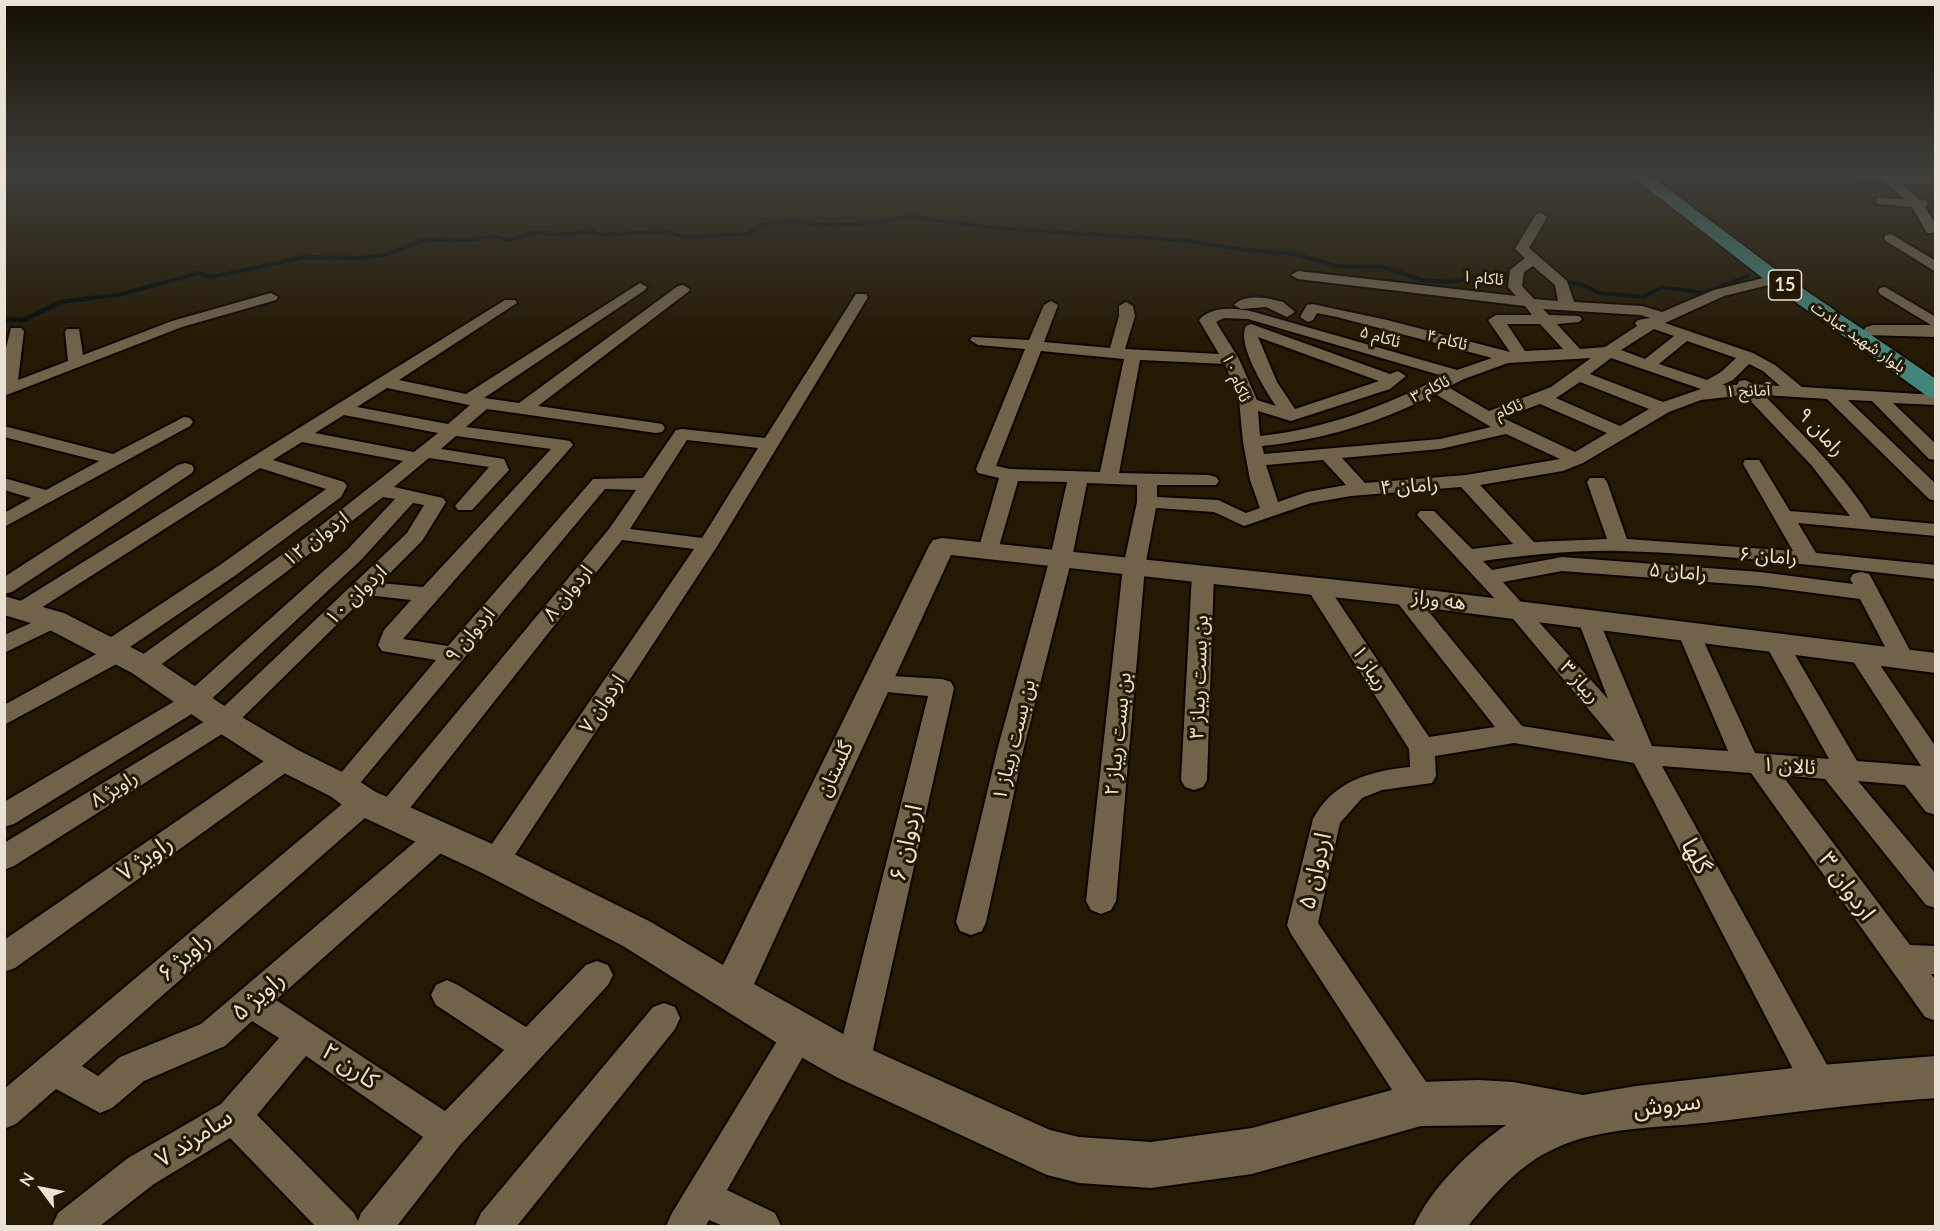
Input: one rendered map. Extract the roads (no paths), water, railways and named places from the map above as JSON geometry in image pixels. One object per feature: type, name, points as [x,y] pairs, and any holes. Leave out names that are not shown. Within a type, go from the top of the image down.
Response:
[{"type":"main road","name":"بلوار شهید عبادت","points":[[1718,231],[1776,279],[1935,391]]},
{"type":"main road","name":"بلوار شهید عبادت","points":[[1728,231],[1935,376]]},
{"type":"street","points":[[1532,231],[1522,249],[1562,284],[1567,306]]},
{"type":"street","points":[[1891,238],[1935,268]]},
{"type":"street","points":[[1533,259],[1517,270],[1515,287],[1576,354]]},
{"type":"street","name":"ئاکام ۱","points":[[1298,275],[1567,306],[1642,311],[1657,320]]},
{"type":"street","name":"ئاکام","points":[[1488,418],[1557,391],[1657,320],[1719,294],[1776,279]]},
{"type":"street","name":"اردوان ۱۲","points":[[124,656],[238,598],[422,455],[452,430],[476,402],[640,287]]},
{"type":"street","points":[[522,409],[683,289]]},
{"type":"street","points":[[1885,291],[1935,324]]},
{"type":"street","points":[[6,390],[177,324],[271,297]]},
{"type":"street","name":"اردوان ۷","points":[[495,862],[708,545],[861,297]]},
{"type":"street","points":[[21,606],[343,410],[510,303]]},
{"type":"street","points":[[1051,305],[985,469],[1010,475],[1209,481]]},
{"type":"street","points":[[1108,478],[1125,354],[1126,306]]},
{"type":"street","name":"ئاکام ۱۰","points":[[1271,510],[1260,480],[1252,442],[1249,403],[1231,359],[1207,320],[1222,313],[1282,317],[1312,322]]},
{"type":"street","points":[[1516,357],[1496,320],[1657,320],[1685,335],[1747,356],[1769,368],[1796,391]]},
{"type":"street","points":[[1287,342],[1312,322],[1417,363],[1458,375]]},
{"type":"street","name":"ئاکام ۵","points":[[1312,322],[1382,330],[1486,366]]},
{"type":"street","points":[[1291,416],[1269,382],[1250,337],[1251,329],[1392,380]]},
{"type":"street","name":"ئاکام ۴","points":[[1382,330],[1516,357]]},
{"type":"street","points":[[6,390],[16,331]]},
{"type":"street","points":[[1873,331],[1935,331]]},
{"type":"street","points":[[73,332],[76,363]]},
{"type":"street","points":[[1647,365],[1685,335]]},
{"type":"street","points":[[978,340],[1125,354],[1231,359]]},
{"type":"street","points":[[1610,352],[1716,389],[1747,356]]},
{"type":"street","name":"ئاکام ۳","points":[[1252,442],[1298,437],[1330,429],[1412,399],[1458,375],[1516,357],[1610,352]]},
{"type":"street","points":[[1249,403],[1291,416],[1392,380],[1417,363]]},
{"type":"street","points":[[1579,376],[1663,408]]},
{"type":"street","points":[[385,382],[476,402],[656,428]]},
{"type":"street","name":"آمانج ۱","points":[[1576,459],[1663,408],[1716,389],[1743,384],[1796,391],[1935,400]]},
{"type":"street","name":"رامان ۹","points":[[1743,384],[1819,462],[1851,502],[1864,523]]},
{"type":"street","points":[[1436,387],[1488,418]]},
{"type":"street","points":[[1831,393],[1935,495]]},
{"type":"street","points":[[1876,396],[1935,454]]},
{"type":"street","points":[[1540,397],[1622,434]]},
{"type":"street","points":[[343,410],[452,430],[564,445],[392,635],[390,645],[452,655]]},
{"type":"street","name":"ئاکام","points":[[1488,418],[1508,428]]},
{"type":"street","points":[[4,521],[184,422]]},
{"type":"street","name":"ئاکام","points":[[1256,460],[1440,444],[1508,428]]},
{"type":"street","points":[[1508,428],[1576,459]]},
{"type":"street","points":[[6,432],[115,460]]},
{"type":"street","name":"اردوان ۸","points":[[365,801],[617,533],[682,434],[769,444]]},
{"type":"street","points":[[300,436],[422,455],[497,463],[500,470],[465,506]]},
{"type":"street","points":[[1327,453],[1360,489]]},
{"type":"street","name":"رامان ۴","points":[[1147,502],[1218,506],[1244,520],[1307,498],[1360,489],[1466,481],[1556,467],[1576,459]]},
{"type":"street","points":[[4,716],[124,656],[228,570],[334,493],[337,486],[259,462]]},
{"type":"street","points":[[1752,464],[1809,559]]},
{"type":"street","points":[[4,645],[21,606],[185,469]]},
{"type":"street","points":[[988,550],[1010,475]]},
{"type":"street","name":"بن بست ریباز ۱","points":[[971,922],[1011,747],[1061,558],[1078,478]]},
{"type":"street","name":"بن بست ریباز ۲","points":[[1101,901],[1134,567],[1147,502],[1147,479]]},
{"type":"street","points":[[1466,481],[1528,549]]},
{"type":"street","points":[[1597,482],[1619,546]]},
{"type":"street","name":"اردوان ۹","points":[[365,801],[452,655],[600,483],[649,484]]},
{"type":"street","points":[[4,484],[48,497]]},
{"type":"street","name":"اردوان ۱۰","points":[[209,711],[364,588],[415,537],[436,502],[379,490]]},
{"type":"street","points":[[4,816],[209,711],[410,496]]},
{"type":"street","name":"ریباز ۳","points":[[1427,515],[1517,609],[1642,755]]},
{"type":"street","points":[[1783,516],[1935,530]]},
{"type":"street","points":[[617,533],[708,545]]},
{"type":"street","name":"هه وراز","points":[[942,546],[1517,609],[1935,663]]},
{"type":"street","name":"گلستان","points":[[730,992],[942,546]]},
{"type":"street","name":"رامان ۶","points":[[1468,556],[1528,549],[1619,546],[1809,559],[1935,572]]},
{"type":"street","points":[[1853,563],[1902,658]]},
{"type":"street","name":"رامان ۵","points":[[1488,578],[1562,564],[1760,579],[1869,593]]},
{"type":"street","name":"بن بست ریباز ۳","points":[[1194,780],[1203,574]]},
{"type":"street","name":"ریباز ۱","points":[[1317,587],[1422,748]]},
{"type":"street","points":[[364,588],[429,595]]},
{"type":"street","points":[[1404,596],[1514,734]]},
{"type":"street","points":[[21,606],[124,656],[286,759],[365,801],[495,862],[637,934],[800,1034],[853,1063],[1047,1152],[1079,1160],[1151,1165],[1252,1151],[1421,1104],[1478,1102],[1513,1104],[1581,1116]]},
{"type":"street","name":"گلها","points":[[1588,618],[1642,755],[1820,1086]]},
{"type":"street","name":"اردوان ۳","points":[[1688,632],[1753,764],[1935,1006]]},
{"type":"street","points":[[1776,642],[1841,769],[1935,896]]},
{"type":"street","points":[[1859,652],[1928,773],[1935,804]]},
{"type":"street","name":"اردوان ۶","points":[[853,1063],[942,688],[875,684]]},
{"type":"street","name":"راویژ ۸","points":[[4,858],[209,711]]},
{"type":"street","points":[[1422,748],[1514,734],[1642,755]]},
{"type":"street","name":"اردوان ۵","points":[[1421,1104],[1302,926],[1327,819],[1353,791],[1379,780],[1423,776],[1422,748]]},
{"type":"street","name":"ئالان ۱","points":[[1642,755],[1753,764],[1928,773]]},
{"type":"street","name":"راویژ ۷","points":[[4,958],[286,759]]},
{"type":"street","name":"راویژ ۶","points":[[4,1112],[365,801]]},
{"type":"street","name":"راویژ ۵","points":[[55,1069],[100,1096],[132,1069],[213,1035],[440,837]]},
{"type":"street","points":[[1901,960],[1935,960]]},
{"type":"street","points":[[374,1227],[448,1132],[597,975]]},
{"type":"street","points":[[447,995],[530,1047]]},
{"type":"street","name":"کارن ۲","points":[[251,1003],[448,1132]]},
{"type":"street","points":[[494,1227],[664,1018]]},
{"type":"street","points":[[762,1227],[694,1212],[800,1034]]},
{"type":"street","name":"سامرند ۷","points":[[71,1227],[141,1171],[233,1116],[303,1035]]},
{"type":"street","name":"سروش","points":[[1438,1227],[1467,1192],[1507,1153],[1525,1140],[1581,1116],[1820,1086],[1935,1077]]},
{"type":"street","points":[[233,1116],[341,1227]]},
{"type":"waterway","points":[[78,300],[118,295],[198,273],[212,277],[304,257],[360,258],[384,255],[427,239],[470,240],[494,236],[509,240],[537,232],[561,235],[589,231]]},
{"type":"waterway","points":[[593,231],[601,235],[654,231]]},
{"type":"waterway","points":[[663,231],[686,237],[748,234],[752,231]]},
{"type":"waterway","points":[[1048,231],[1181,240],[1247,250],[1296,254],[1336,266],[1383,267],[1422,280],[1450,282],[1490,274],[1510,274]]},
{"type":"waterway","points":[[1564,281],[1583,285],[1599,293],[1644,297],[1661,287],[1703,293],[1748,276]]},
{"type":"waterway","points":[[4,319],[23,320],[61,302],[90,298]]}]
